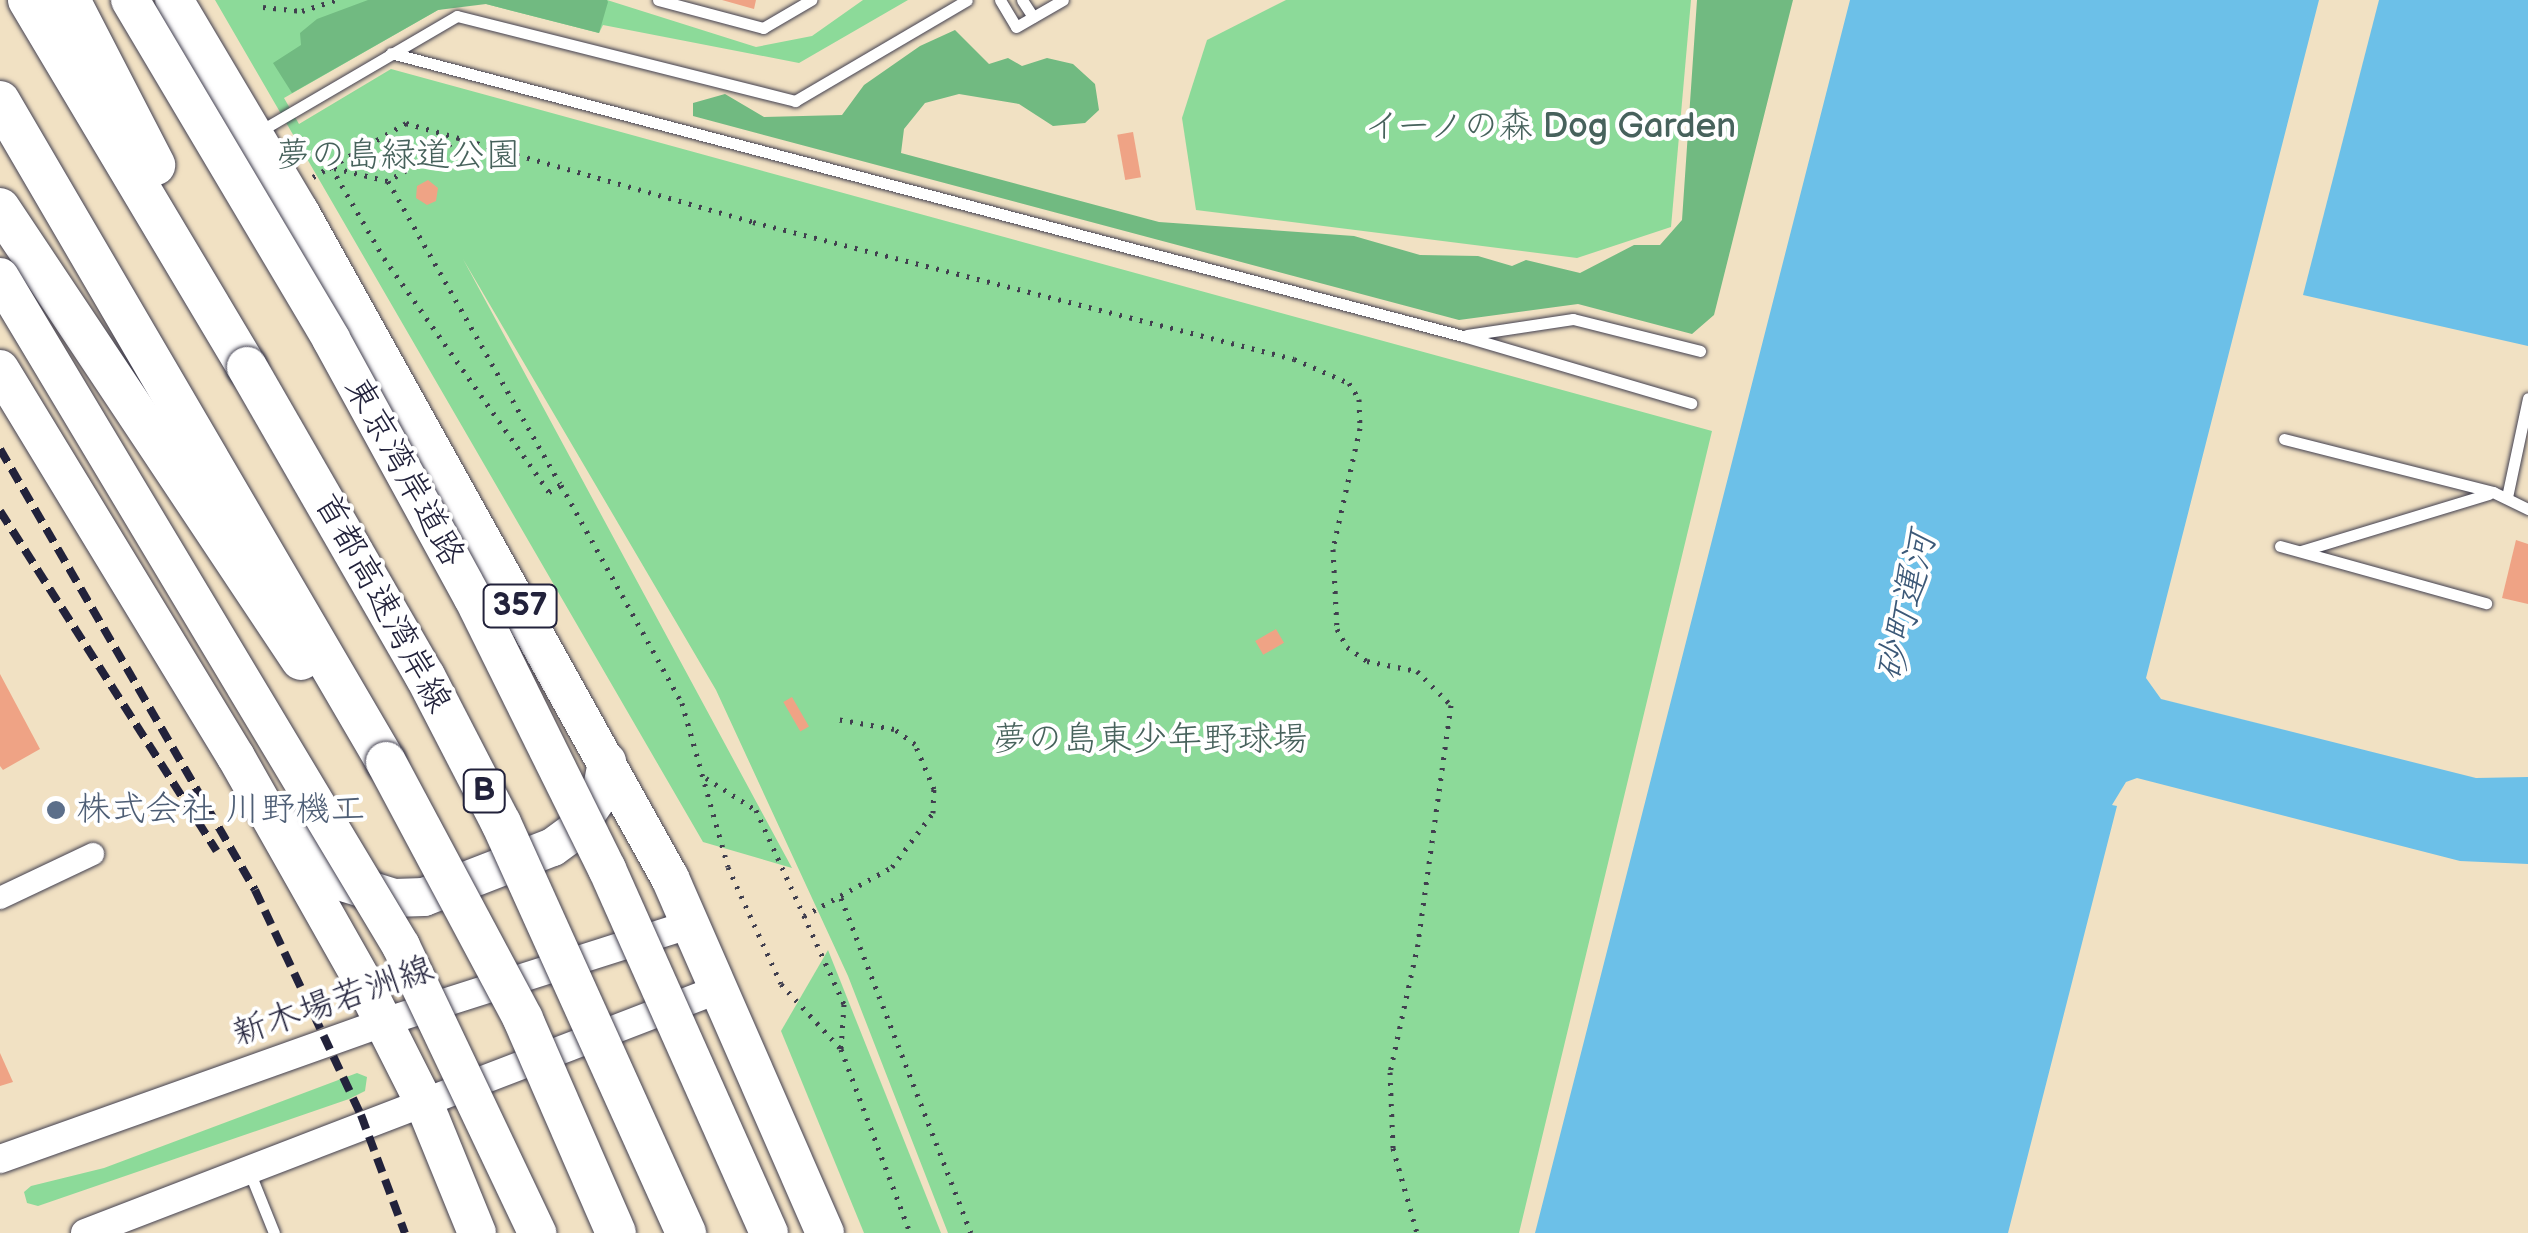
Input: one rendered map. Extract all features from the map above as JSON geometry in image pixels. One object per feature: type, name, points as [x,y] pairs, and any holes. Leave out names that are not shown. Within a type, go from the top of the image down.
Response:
[{"type":"highway","name":"首都高速湾岸線","points":[[28,0],[425,676],[501,823],[686,1233]]},
{"type":"highway","points":[[70,0],[219,291],[247,368]]},
{"type":"highway","name":"東京湾岸道路","points":[[130,0],[331,338],[473,598],[608,869],[770,1233]]},
{"type":"highway","name":"357","points":[[174,0],[255,133],[607,762],[722,988],[825,1233]]},
{"type":"highway","name":"B","points":[[0,100],[386,762],[523,1019],[616,1233]]},
{"type":"highway","points":[[0,208],[143,427],[345,722],[386,762]]},
{"type":"highway","points":[[0,277],[400,946],[537,1233]]},
{"type":"highway","points":[[0,369],[236,757],[384,1022],[424,1104],[476,1233]]},
{"type":"highway","points":[[236,757],[346,882],[394,898],[424,897],[552,847],[574,832],[601,793],[607,762]]},
{"type":"street","points":[[0,870],[7,894],[93,854]]},
{"type":"street","name":"新木場若洲線","points":[[0,1159],[384,1022],[692,924]]},
{"type":"street","points":[[85,1233],[722,988]]},
{"type":"lane","points":[[658,0],[763,28],[811,0]]},
{"type":"lane","points":[[255,133],[456,16],[795,101],[967,0]]},
{"type":"lane","points":[[1000,0],[1016,28],[1063,0]]},
{"type":"lane","points":[[1022,0],[1032,17]]},
{"type":"lane","points":[[392,53],[1463,336],[1691,403]]},
{"type":"lane","points":[[1463,336],[1573,318],[1700,351]]},
{"type":"lane","points":[[2506,497],[2528,398]]},
{"type":"lane","points":[[2284,439],[2493,492],[2528,509]]},
{"type":"lane","points":[[2300,552],[2493,492]]},
{"type":"lane","points":[[2280,546],[2486,603]]},
{"type":"lane","points":[[249,1171],[274,1233]]},
{"type":"path","points":[[265,5],[302,11],[336,0]]},
{"type":"path","points":[[310,179],[406,123],[753,222],[1294,359],[1350,383],[1359,398],[1360,428],[1333,549],[1337,629],[1346,647],[1366,661],[1417,671],[1452,705],[1418,944],[1390,1072],[1393,1148],[1416,1233]]},
{"type":"path","points":[[331,167],[388,181],[460,138]]},
{"type":"path","points":[[331,167],[384,258],[549,492],[560,485]]},
{"type":"path","points":[[388,181],[682,703],[728,867],[781,984],[841,1049],[910,1233]]},
{"type":"path","points":[[804,916],[892,867],[919,838],[933,813],[934,789],[916,744],[894,729],[838,719]]},
{"type":"path","points":[[706,778],[756,810],[844,1004],[841,1049]]},
{"type":"path","points":[[841,898],[970,1233]]},
{"type":"green space","name":"夢の島東少年野球場","points":[[215,0],[607,0],[756,47],[812,36],[863,0],[908,0],[799,63],[603,25],[599,33],[486,4],[462,4],[438,10],[284,98],[299,124],[391,69],[1712,431],[1519,1233],[948,1233],[848,976],[716,690],[463,259],[792,868],[703,842]]},
{"type":"green space","points":[[368,0],[608,2],[599,33],[486,4],[438,10],[292,93],[273,63],[301,45],[300,33],[317,19]]},
{"type":"green space","name":"イーノの森 Dog Garden","points":[[1286,0],[1691,0],[1671,227],[1577,258],[1196,210],[1182,118],[1207,40]]},
{"type":"green space","points":[[1697,0],[1793,0],[1714,315],[1692,334],[1578,304],[1459,320],[693,116],[693,103],[725,94],[764,117],[842,115],[864,85],[920,46],[955,30],[989,64],[1008,58],[1022,66],[1047,58],[1073,64],[1095,84],[1099,110],[1085,123],[1053,126],[1019,104],[959,94],[925,103],[904,129],[901,153],[1159,222],[1354,236],[1420,255],[1478,256],[1512,266],[1526,260],[1580,273],[1634,245],[1660,245],[1682,220]]},
{"type":"green space","points":[[828,950],[941,1233],[864,1233],[781,1031]]},
{"type":"green space","points":[[357,1073],[367,1077],[365,1091],[349,1099],[38,1206],[27,1203],[24,1192],[31,1186],[104,1168]]},
{"type":"water","name":"砂町運河","points":[[1850,0],[2319,0],[2146,678],[2161,699],[2476,778],[2528,777],[2528,864],[2460,861],[2137,778],[2126,782],[2112,805],[2117,806],[2008,1233],[1535,1233]]},
{"type":"water","points":[[2379,0],[2528,0],[2528,346],[2303,295]]},
{"type":"building","points":[[722,0],[756,0],[754,9]]},
{"type":"building","points":[[1133,132],[1141,177],[1125,180],[1117,135]]},
{"type":"building","points":[[428,180],[438,188],[436,201],[427,205],[416,198],[417,186]]},
{"type":"building","points":[[2516,540],[2528,544],[2528,604],[2502,598]]},
{"type":"building","points":[[1276,629],[1284,643],[1263,655],[1255,641]]},
{"type":"building","points":[[0,674],[40,749],[3,770],[0,766]]},
{"type":"building","points":[[792,697],[809,726],[800,731],[783,702]]},
{"type":"building","points":[[0,1053],[13,1082],[0,1086]]},
{"type":"railway","points":[[0,449],[255,890],[361,1115],[405,1233]]},
{"type":"railway","points":[[0,511],[217,851]]},
{"type":"place","name":"株式会社 川野機工","points":[[56,810]]},
{"type":"park label","name":"夢の島緑道公園","points":[[398,156]]}]
